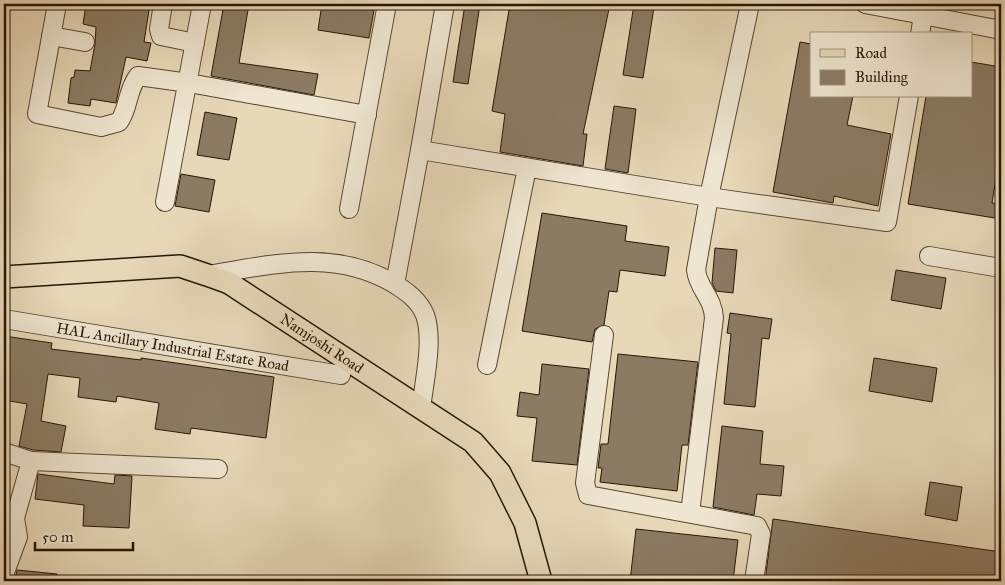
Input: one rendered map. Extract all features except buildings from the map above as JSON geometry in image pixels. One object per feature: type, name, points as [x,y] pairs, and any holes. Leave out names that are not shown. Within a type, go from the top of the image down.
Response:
[{"type":"main road","name":"Namjoshi Road","points":[[4,278],[180,266],[229,283],[474,442],[500,473],[525,523],[541,581]]},
{"type":"street","points":[[57,4],[37,114],[101,127],[119,122],[126,113],[132,84],[138,76],[367,114]]},
{"type":"street","points":[[163,4],[159,29],[162,36],[195,43]]},
{"type":"street","points":[[165,202],[189,83],[202,4]]},
{"type":"street","points":[[349,209],[388,4]]},
{"type":"street","points":[[394,284],[420,150],[445,4]]},
{"type":"street","points":[[690,513],[714,318],[713,305],[698,281],[696,270],[709,197],[750,4]]},
{"type":"street","points":[[865,4],[924,9],[1001,30]]},
{"type":"street","points":[[920,32],[924,9]]},
{"type":"street","points":[[51,36],[85,42]]},
{"type":"street","points":[[420,150],[709,197],[887,222],[909,98]]},
{"type":"street","points":[[488,366],[527,168]]},
{"type":"street","points":[[929,256],[1001,268]]},
{"type":"street","points":[[207,275],[299,261],[327,262],[378,275],[394,284],[418,302],[425,316],[429,339],[421,409]]},
{"type":"street","name":"HAL Ancillary Industrial Estate Road","points":[[4,319],[341,375]]},
{"type":"street","points":[[604,335],[585,483],[586,492],[590,497],[690,513],[759,528],[761,534],[754,581]]},
{"type":"street","points":[[4,452],[31,461],[218,469]]},
{"type":"street","points":[[4,575],[18,537],[9,518],[31,461]]}]
